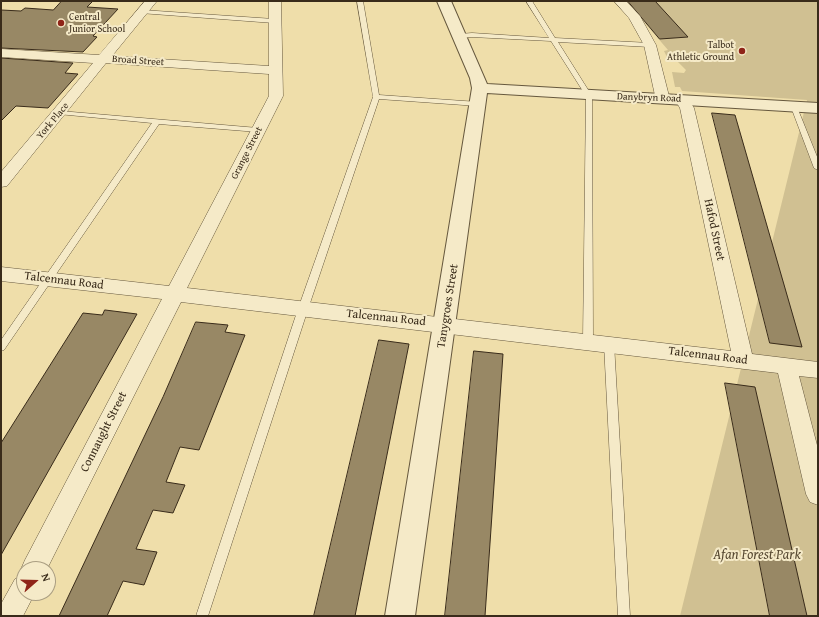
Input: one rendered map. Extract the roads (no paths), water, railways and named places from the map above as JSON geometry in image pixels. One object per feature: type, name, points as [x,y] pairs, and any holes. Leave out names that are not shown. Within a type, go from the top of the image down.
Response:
[{"type":"street","name":"York Place","points":[[1,182],[105,59],[111,48],[151,1]]},
{"type":"street","name":"Grange Street","points":[[175,295],[276,96],[274,70],[275,1]]},
{"type":"street","name":"Tanygroes Street","points":[[400,616],[479,96],[478,78],[444,1]]},
{"type":"street","points":[[620,1],[634,16],[650,45],[663,100]]},
{"type":"street","name":"Broad Street","points":[[1,53],[274,70]]},
{"type":"street","name":"Danybryn Road","points":[[479,96],[589,96],[818,108]]},
{"type":"street","name":"Hafod Street","points":[[682,100],[687,108],[743,360]]},
{"type":"street","name":"Talcennau Road","points":[[1,274],[609,344],[818,370]]},
{"type":"street","name":"Connaught Street","points":[[38,561],[175,295]]},
{"type":"street","points":[[786,365],[818,494]]},
{"type":"street","points":[[10,616],[18,601]]},
{"type":"lane","points":[[202,616],[303,309],[376,97],[360,1]]},
{"type":"lane","points":[[528,1],[589,96],[588,342]]},
{"type":"lane","points":[[142,12],[274,21]]},
{"type":"lane","points":[[460,36],[472,35],[650,45]]},
{"type":"lane","points":[[376,97],[479,96]]},
{"type":"lane","points":[[794,107],[818,168]]},
{"type":"lane","points":[[60,113],[258,130]]},
{"type":"lane","points":[[1,347],[157,122]]},
{"type":"lane","points":[[609,344],[624,616]]},
{"type":"place","name":"Central Junior School","points":[[61,23]]},
{"type":"place","name":"Talbot Athletic Ground","points":[[742,51]]},
{"type":"park label","name":"Afan Forest Park","points":[[757,555]]}]
